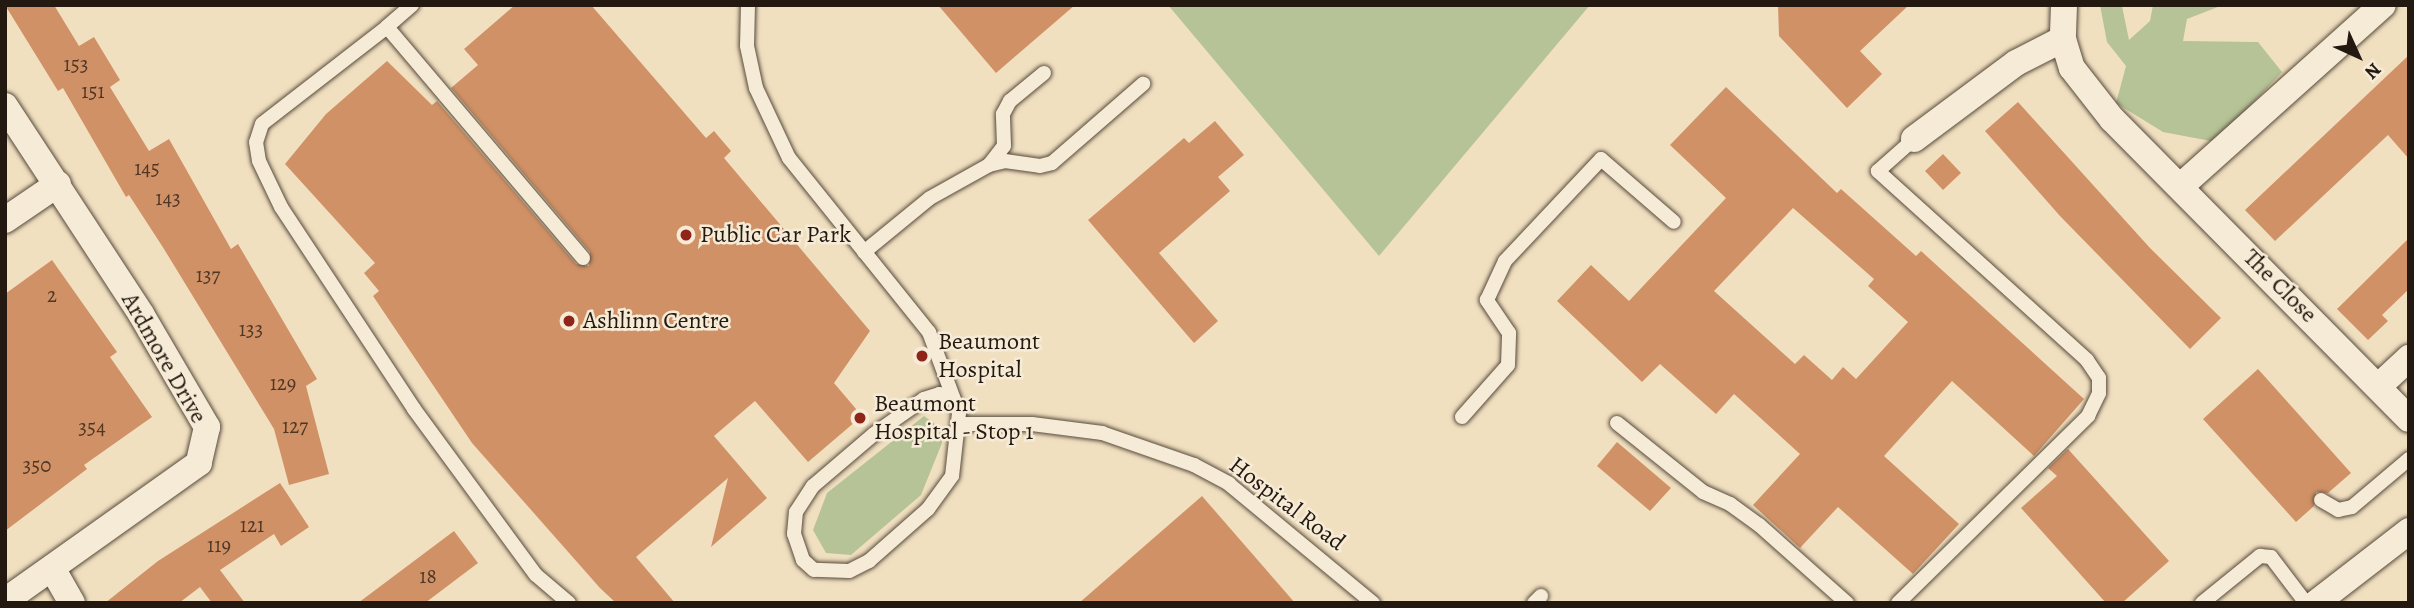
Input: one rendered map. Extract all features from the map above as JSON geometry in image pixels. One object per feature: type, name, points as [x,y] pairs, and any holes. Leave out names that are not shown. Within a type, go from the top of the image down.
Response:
[{"type":"street","name":"The Close","points":[[2064,5],[2063,39],[2071,68],[2104,108],[2380,385],[2409,419]]},
{"type":"street","points":[[2181,186],[2383,5]]},
{"type":"street","points":[[1914,139],[2017,63],[2063,39]]},
{"type":"street","name":"Ardmore Drive","points":[[5,106],[58,184],[206,427],[199,463],[5,601]]},
{"type":"street","points":[[5,220],[58,184]]},
{"type":"street","points":[[2380,385],[2409,358]]},
{"type":"street","points":[[2316,603],[2409,531]]},
{"type":"street","points":[[52,568],[72,603]]},
{"type":"lane","points":[[412,5],[262,124],[256,142],[259,162],[281,207],[414,409],[536,575],[569,603]]},
{"type":"lane","points":[[748,5],[747,46],[756,88],[789,158],[929,332],[953,398],[960,424],[951,476],[909,528],[869,561],[849,571],[814,570],[803,560],[794,534],[796,512],[813,486],[897,416],[939,394],[953,398]]},
{"type":"lane","points":[[387,27],[583,258]]},
{"type":"lane","points":[[989,165],[1004,146],[1003,114],[1010,101],[1044,73]]},
{"type":"lane","points":[[864,251],[930,198],[989,165],[1005,161],[1040,166],[1052,163],[1143,84]]},
{"type":"lane","points":[[1898,603],[2088,416],[2099,393],[2099,378],[2087,360],[1878,171],[1914,139]]},
{"type":"lane","points":[[1462,417],[1508,365],[1509,333],[1486,300],[1505,261],[1601,159],[1674,222]]},
{"type":"lane","points":[[1617,423],[1703,492],[1730,503],[1759,525],[1847,603]]},
{"type":"lane","name":"Hospital Road","points":[[960,424],[1032,424],[1102,433],[1194,465],[1229,484],[1373,603]]},
{"type":"lane","points":[[2321,500],[2338,510],[2352,507],[2409,459]]},
{"type":"lane","points":[[2202,603],[2260,556],[2271,557],[2306,603]]},
{"type":"green space","points":[[1168,5],[1590,5],[1379,256]]},
{"type":"green space","points":[[2100,5],[2122,6],[2129,40],[2150,21],[2153,5],[2223,5],[2187,19],[2183,41],[2258,42],[2282,72],[2216,142],[2163,132],[2116,103],[2126,66],[2107,42]]},
{"type":"green space","points":[[924,416],[942,429],[942,443],[921,495],[851,555],[826,553],[813,530],[827,493]]},
{"type":"building","points":[[5,5],[54,5],[79,46],[94,37],[120,80],[110,87],[149,151],[169,139],[231,249],[238,244],[317,379],[306,386],[329,474],[289,485],[274,429],[164,249],[129,195],[126,197],[63,88],[58,91]]},
{"type":"building","points":[[515,5],[591,5],[706,138],[714,131],[731,151],[724,158],[870,331],[834,383],[862,416],[808,462],[755,401],[714,436],[767,498],[711,547],[728,478],[636,557],[675,603],[616,603],[600,588],[472,443],[373,296],[379,291],[364,273],[375,263],[285,164],[326,114],[387,61],[432,105],[437,101],[576,264],[589,266],[590,252],[451,88],[478,65],[464,49]]},
{"type":"building","points":[[938,5],[1075,5],[996,73]]},
{"type":"building","points":[[1778,5],[1909,5],[1860,51],[1882,74],[1847,108],[1779,36]]},
{"type":"building","points":[[2409,55],[2409,159],[2388,135],[2275,241],[2245,210]]},
{"type":"building","points":[[1726,87],[1837,193],[1841,189],[1916,256],[1921,251],[2084,399],[2034,456],[1952,381],[1884,456],[1959,524],[1913,574],[1838,507],[1800,548],[1753,505],[1800,454],[1734,394],[1716,414],[1660,364],[1642,382],[1557,301],[1591,265],[1629,301],[1726,198],[1670,145]],"holes":[[[1793,208],[1874,279],[1868,286],[1908,322],[1856,379],[1843,367],[1832,380],[1804,355],[1795,364],[1714,291]]]},
{"type":"building","points":[[2018,102],[2150,248],[2221,318],[2190,349],[2060,216],[1985,131]]},
{"type":"building","points":[[1215,121],[1244,155],[1218,177],[1230,191],[1159,253],[1218,321],[1194,343],[1088,220],[1184,138],[1189,143]]},
{"type":"building","points":[[1943,154],[1961,173],[1943,190],[1925,171]]},
{"type":"building","points":[[2409,238],[2409,289],[2382,315],[2388,321],[2368,340],[2337,309]]},
{"type":"building","points":[[52,260],[117,352],[110,357],[152,417],[84,465],[87,469],[5,531],[5,294]]},
{"type":"building","points":[[2258,369],[2351,473],[2328,493],[2316,492],[2314,506],[2296,522],[2203,419]]},
{"type":"building","points":[[1617,442],[1671,488],[1650,511],[1597,466]]},
{"type":"building","points":[[2068,449],[2169,561],[2122,603],[2106,603],[2021,508],[2057,476],[2048,468]]},
{"type":"building","points":[[280,483],[309,527],[281,546],[274,534],[220,570],[245,603],[212,603],[200,587],[179,603],[105,603],[158,561]]},
{"type":"building","points":[[1202,496],[1295,603],[1079,603]]},
{"type":"building","points":[[454,531],[478,563],[425,603],[358,603]]},
{"type":"place","name":"Public Car Park","points":[[686,235]]},
{"type":"place","name":"Ashlinn Centre","points":[[569,321]]},
{"type":"place","name":"Beaumont Hospital","points":[[922,356]]},
{"type":"place","name":"Beaumont Hospital - Stop 1","points":[[860,418]]}]
